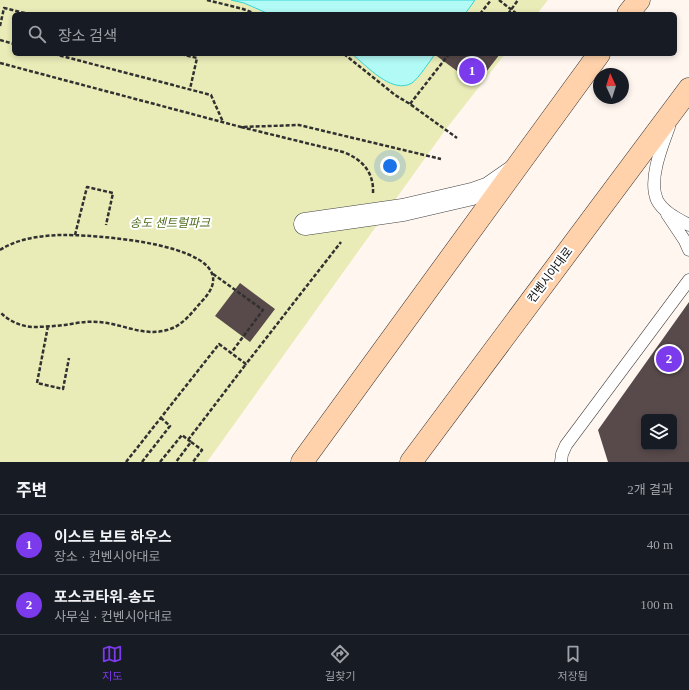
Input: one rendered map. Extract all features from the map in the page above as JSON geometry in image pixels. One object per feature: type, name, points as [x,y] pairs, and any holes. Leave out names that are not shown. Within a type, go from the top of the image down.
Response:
[{"type":"main road","points":[[630,12],[639,0]]},
{"type":"main road","points":[[302,462],[598,56]]},
{"type":"main road","name":"컨벤시아대로","points":[[411,462],[689,89]]},
{"type":"street","points":[[305,224],[403,210],[472,194],[489,188],[516,168]]},
{"type":"lane","points":[[689,89],[671,122],[662,146],[656,169],[654,189],[657,200],[685,240],[689,250]]},
{"type":"lane","points":[[662,207],[689,225]]},
{"type":"lane","points":[[685,288],[689,270]]},
{"type":"lane","points":[[552,462],[685,288],[689,280]]},
{"type":"lane","points":[[561,462],[566,444]]},
{"type":"path","points":[[207,0],[251,12]]},
{"type":"path","points":[[482,12],[491,0]]},
{"type":"path","points":[[499,0],[514,12]]},
{"type":"path","points":[[511,10],[518,0]]},
{"type":"path","points":[[0,26],[4,8],[21,12]]},
{"type":"path","points":[[0,40],[12,43]]},
{"type":"path","points":[[62,56],[211,95],[223,122]]},
{"type":"path","points":[[189,56],[197,58],[190,89]]},
{"type":"path","points":[[346,56],[395,95],[410,104],[456,138]]},
{"type":"path","points":[[410,104],[447,56]]},
{"type":"path","points":[[0,64],[241,127],[299,125],[441,159]]},
{"type":"path","points":[[75,235],[87,187],[114,193],[106,225]]},
{"type":"path","points":[[0,250],[9,244],[31,238],[58,235],[113,238],[173,248],[203,262],[210,269],[214,280],[208,295],[182,324],[166,330],[146,332],[99,322],[48,326],[24,326],[11,321],[0,312]]},
{"type":"path","points":[[213,274],[263,310],[231,353]]},
{"type":"path","points":[[48,326],[37,383],[63,388],[69,358]]},
{"type":"path","points":[[126,462],[219,344]]},
{"type":"path","points":[[176,462],[246,364]]},
{"type":"path","points":[[142,462],[170,426],[161,418]]},
{"type":"path","points":[[160,462],[182,435],[202,450],[193,462]]},
{"type":"green space","name":"송도 센트럴파크","points":[[0,0],[231,0],[244,3],[264,12],[12,12],[12,56],[354,56],[384,81],[413,82],[433,56],[503,56],[446,129],[207,462],[0,462]]},
{"type":"green space","points":[[475,0],[548,0],[539,12],[466,12]]},
{"type":"water","points":[[231,0],[475,0],[466,12],[264,12],[244,3]]},
{"type":"water","points":[[354,56],[434,56],[415,81],[404,86],[388,82]]},
{"type":"building","points":[[437,56],[498,56],[476,85]]},
{"type":"building","points":[[240,283],[275,309],[250,342],[215,316]]},
{"type":"building","points":[[689,302],[689,462],[608,462],[598,430]]},
{"type":"place","name":"이스트 보트 하우스","points":[[472,71]]},
{"type":"place","name":"포스코타워-송도","points":[[669,359]]}]
